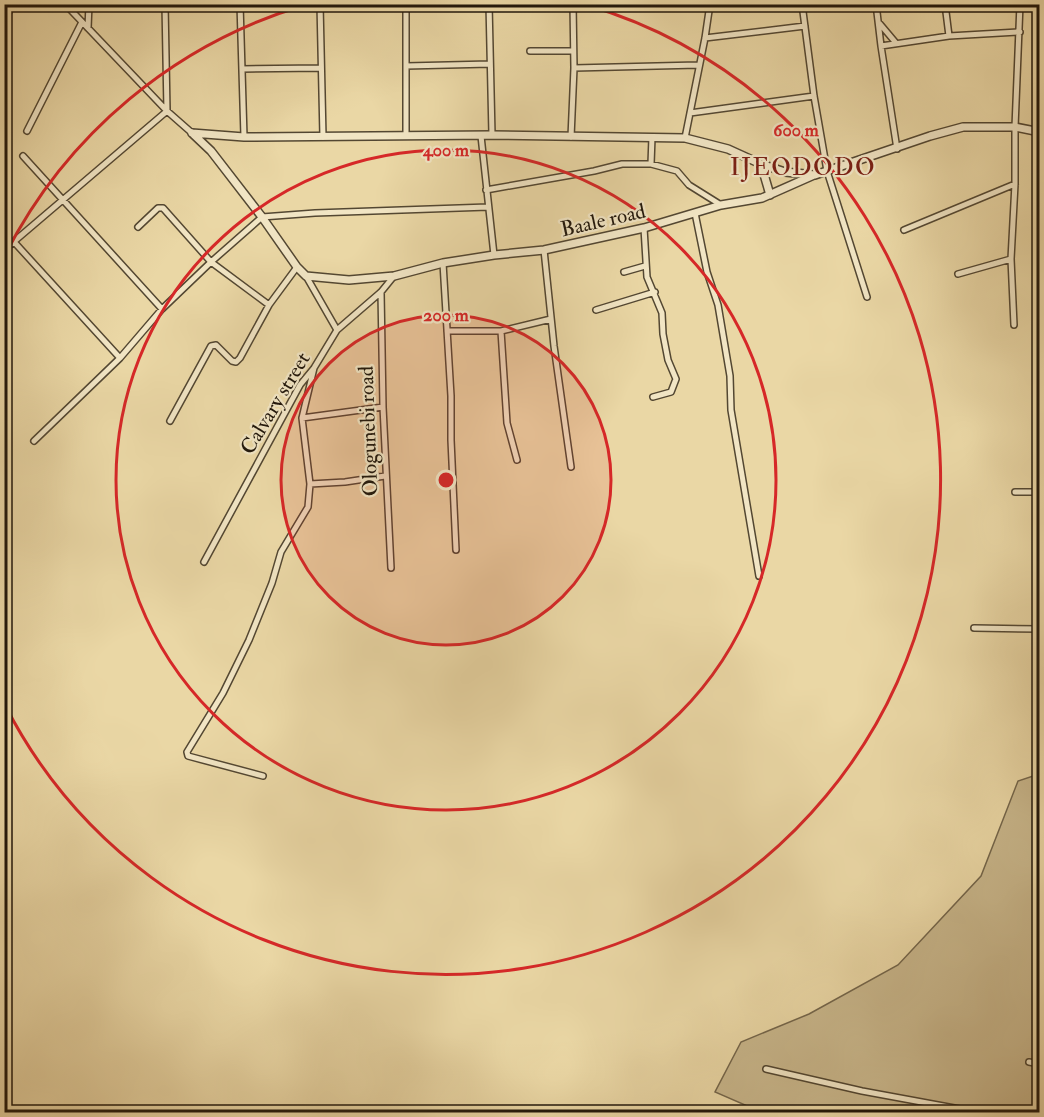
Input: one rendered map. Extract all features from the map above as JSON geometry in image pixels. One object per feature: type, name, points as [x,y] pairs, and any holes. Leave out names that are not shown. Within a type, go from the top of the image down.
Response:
[{"type":"street","points":[[4,21],[13,4]]},
{"type":"street","points":[[65,4],[167,111],[211,151],[306,276],[337,330]]},
{"type":"street","points":[[88,28],[89,4]]},
{"type":"street","points":[[6,247],[15,243],[167,111],[165,4]]},
{"type":"street","points":[[240,4],[244,136]]},
{"type":"street","points":[[320,4],[323,137]]},
{"type":"street","points":[[406,4],[406,136]]},
{"type":"street","points":[[489,4],[492,135]]},
{"type":"street","points":[[572,137],[573,4]]},
{"type":"street","points":[[685,138],[710,4]]},
{"type":"street","points":[[801,4],[827,171],[867,297]]},
{"type":"street","points":[[876,4],[897,149]]},
{"type":"street","points":[[945,4],[949,36]]},
{"type":"street","points":[[1014,325],[1011,259],[1016,184],[1014,127],[1020,4]]},
{"type":"street","points":[[27,131],[81,22]]},
{"type":"street","points":[[880,24],[896,43]]},
{"type":"street","points":[[705,39],[805,26]]},
{"type":"street","points":[[881,46],[949,36],[1020,32]]},
{"type":"street","points":[[530,51],[573,51]]},
{"type":"street","points":[[406,66],[490,64]]},
{"type":"street","points":[[574,68],[698,65]]},
{"type":"street","points":[[242,69],[321,68]]},
{"type":"street","points":[[690,114],[814,96]]},
{"type":"street","name":"Baale road","points":[[306,276],[350,280],[394,276],[443,263],[544,250],[644,228],[721,205],[762,198],[815,175],[963,127],[1014,127],[1040,132]]},
{"type":"street","points":[[192,133],[323,137],[492,135],[685,138],[728,149],[785,172],[815,175]]},
{"type":"street","points":[[481,136],[494,255]]},
{"type":"street","points":[[651,164],[652,137]]},
{"type":"street","points":[[23,156],[162,309]]},
{"type":"street","points":[[486,190],[622,164],[651,164],[677,171],[694,189],[721,205]]},
{"type":"street","points":[[761,164],[770,195]]},
{"type":"street","points":[[904,230],[1016,184]]},
{"type":"street","points":[[34,441],[120,358],[162,309],[262,217],[488,207]]},
{"type":"street","points":[[138,227],[158,208],[163,208],[211,262],[269,305]]},
{"type":"street","points":[[695,213],[707,272],[718,305],[730,376],[731,411],[759,576]]},
{"type":"street","points":[[644,228],[647,276],[662,313],[668,360],[676,379],[671,392],[653,397]]},
{"type":"street","points":[[15,243],[120,358]]},
{"type":"street","points":[[544,250],[571,467]]},
{"type":"street","points":[[958,274],[1011,259]]},
{"type":"street","points":[[443,263],[456,550]]},
{"type":"street","points":[[624,272],[645,266]]},
{"type":"street","points":[[170,421],[211,346],[216,345],[232,361],[236,362],[269,305],[297,267]]},
{"type":"street","name":"Calvary street","points":[[204,562],[300,385],[314,368],[337,330],[381,292],[394,276]]},
{"type":"street","name":"Ologunebi road","points":[[381,292],[382,406],[391,568]]},
{"type":"street","points":[[596,310],[655,292]]},
{"type":"street","points":[[447,331],[501,331],[551,319]]},
{"type":"street","points":[[501,331],[507,423],[518,460]]},
{"type":"street","points":[[263,776],[188,756],[187,752],[223,693],[249,640],[272,583],[281,552],[308,507],[310,484],[302,418],[314,368]]},
{"type":"street","points":[[302,418],[382,406]]},
{"type":"street","points":[[310,484],[385,476]]},
{"type":"street","points":[[1015,492],[1040,492]]},
{"type":"street","points":[[974,628],[1040,629]]},
{"type":"street","points":[[1029,1062],[1040,1064]]},
{"type":"street","points":[[766,1069],[862,1091],[976,1113]]},
{"type":"shaded area","points":[[1039,774],[1040,1099],[1029,1112],[761,1112],[715,1092],[741,1042],[809,1014],[898,965],[981,876],[1018,781]]},
{"type":"district","name":"IJEODODO","points":[[803,167]]}]
